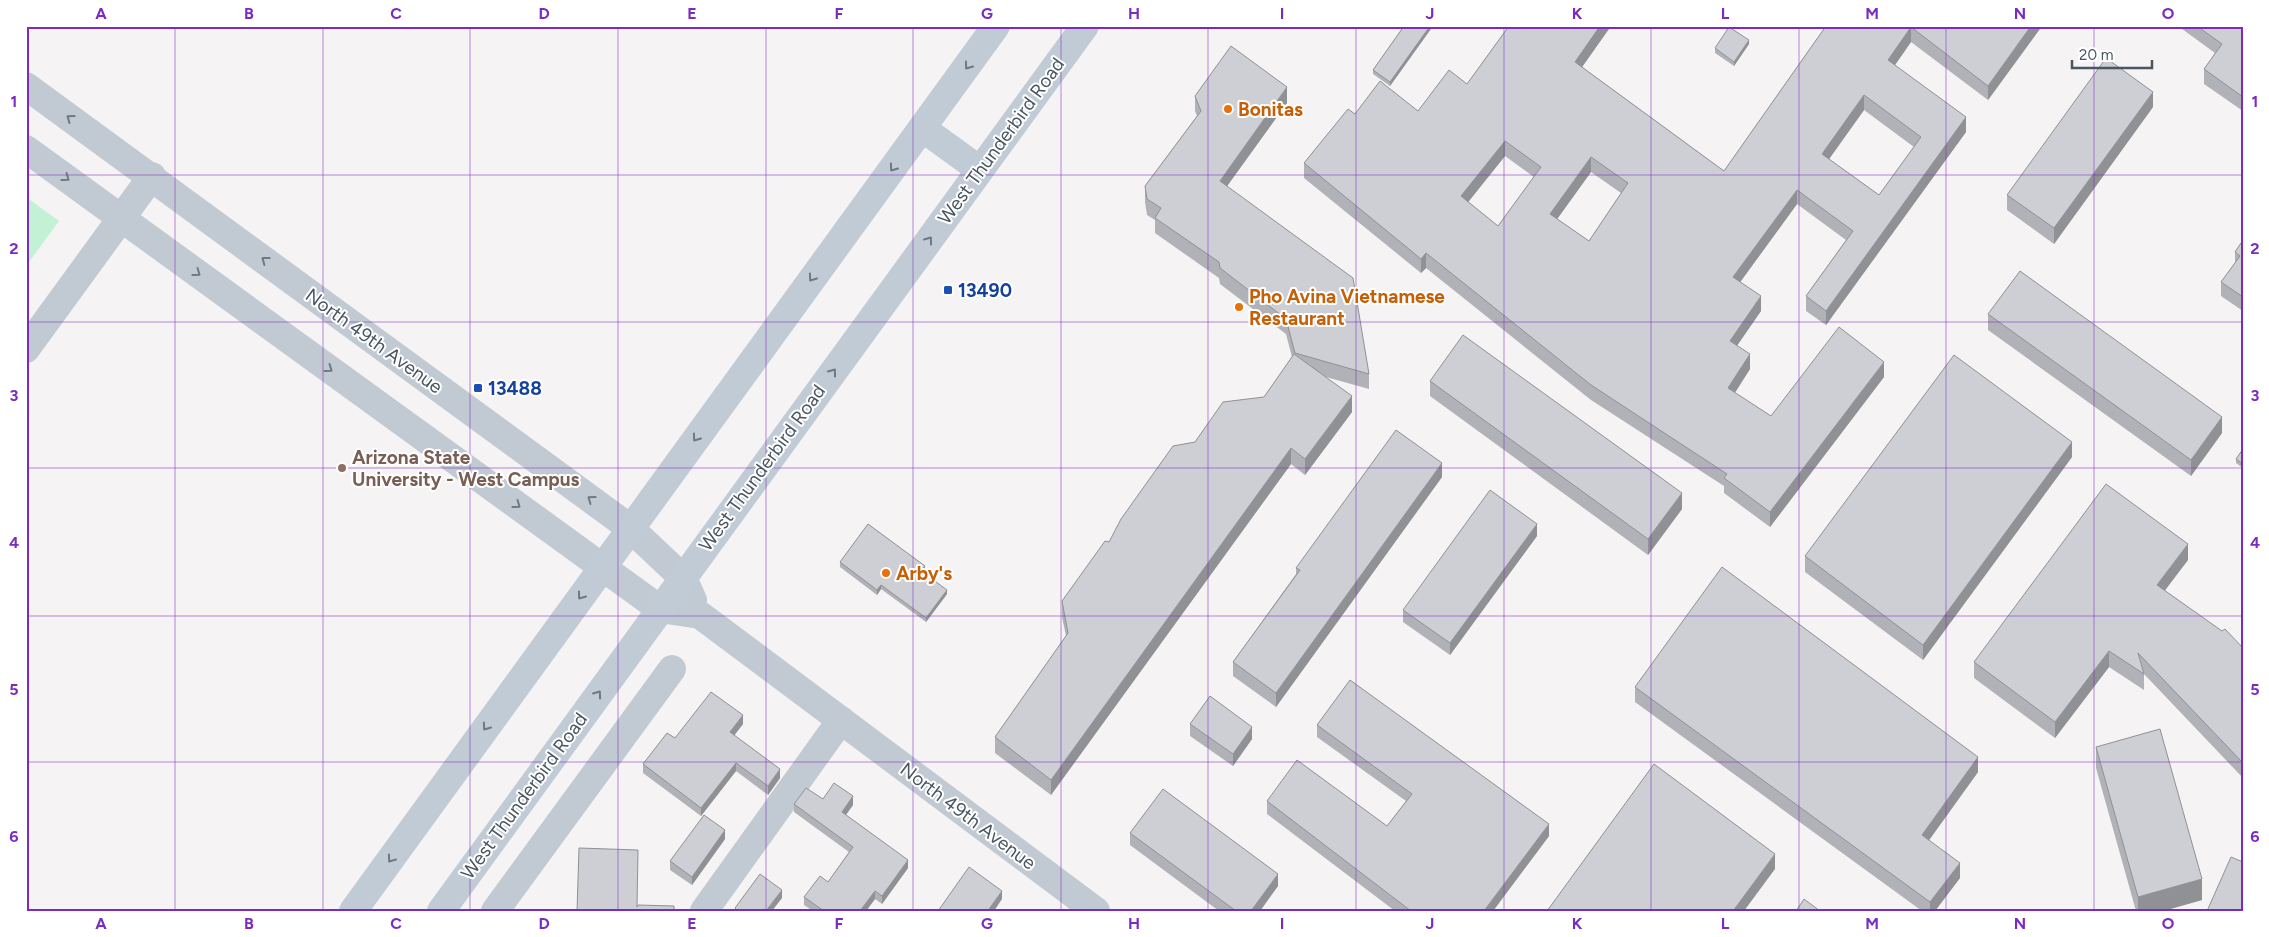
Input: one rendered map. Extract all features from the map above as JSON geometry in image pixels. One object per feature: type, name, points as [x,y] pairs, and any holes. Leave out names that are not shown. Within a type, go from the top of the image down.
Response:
[{"type":"main road","points":[[354,911],[996,26]]},
{"type":"main road","name":"West Thunderbird Road","points":[[441,911],[1085,26]]},
{"type":"main road","points":[[922,128],[980,170]]},
{"type":"street","name":"North 49th Avenue","points":[[26,86],[152,176],[630,528],[683,578],[700,615]]},
{"type":"street","name":"North 49th Avenue","points":[[26,149],[660,609],[700,615],[1096,911]]},
{"type":"street","points":[[26,349],[152,176]]},
{"type":"street","points":[[495,911],[672,669]]},
{"type":"street","points":[[704,911],[841,720]]},
{"type":"green space","points":[[26,197],[59,221],[26,266]]},
{"type":"building","points":[[1404,26],[1430,26],[1390,82],[1373,70]]},
{"type":"building","points":[[1509,26],[1600,26],[1575,62],[1724,171],[1826,26],[2031,26],[1988,86],[1911,27],[1888,60],[1966,117],[1826,311],[1806,296],[1853,231],[1797,190],[1733,277],[1761,296],[1730,341],[1750,354],[1728,388],[1771,416],[1839,327],[1884,362],[1770,512],[1724,478],[1727,474],[1591,385],[1426,253],[1421,259],[1304,163],[1348,109],[1355,114],[1380,81],[1418,111],[1449,70],[1467,84]],"holes":[[[1864,95],[1921,137],[1879,195],[1822,154]],[[1505,141],[1541,167],[1498,226],[1461,196]],[[1591,157],[1628,183],[1589,241],[1550,214]]]},
{"type":"building","points":[[2197,26],[2243,26],[2243,97],[2204,69],[2222,44]]},
{"type":"building","points":[[1729,27],[1749,40],[1734,62],[1715,48]]},
{"type":"building","points":[[1231,46],[1287,87],[1220,181],[1353,278],[1369,374],[1295,353],[1286,319],[1220,268],[1219,262],[1155,218],[1161,208],[1147,199],[1145,186],[1201,111],[1195,96]]},
{"type":"building","points":[[2106,58],[2153,92],[2054,228],[2007,195]]},
{"type":"building","points":[[2243,240],[2243,297],[2221,282],[2240,256],[2235,252]]},
{"type":"building","points":[[2020,271],[2222,417],[2191,460],[1988,314]]},
{"type":"building","points":[[1463,335],[1682,493],[1648,539],[1430,381]]},
{"type":"building","points":[[1294,354],[1352,396],[1305,459],[1291,448],[1051,780],[995,737],[1068,633],[1062,601],[1105,541],[1109,542],[1121,519],[1173,446],[1195,442],[1223,402],[1264,397]]},
{"type":"building","points":[[1954,355],[2072,442],[1923,645],[1805,556]]},
{"type":"building","points":[[1396,430],[1442,463],[1276,693],[1233,662],[1300,570],[1296,568]]},
{"type":"building","points":[[2243,449],[2243,464],[2236,459]]},
{"type":"building","points":[[2106,484],[2188,544],[2157,585],[2222,631],[2225,629],[2243,648],[2243,763],[2138,653],[2144,674],[2109,651],[2055,722],[1974,662]]},
{"type":"building","points":[[1490,490],[1537,524],[1450,643],[1403,610]]},
{"type":"building","name":"Arby's","points":[[868,524],[925,566],[921,571],[947,590],[926,618],[881,585],[877,590],[840,562]]},
{"type":"building","points":[[1722,567],[1978,757],[1922,835],[1960,863],[1930,902],[1635,687]]},
{"type":"building","points":[[1350,680],[1549,824],[1484,911],[1411,911],[1267,801],[1297,760],[1387,826],[1412,794],[1317,725]]},
{"type":"building","points":[[711,692],[743,715],[730,732],[780,769],[768,786],[736,763],[701,808],[643,764],[667,733],[675,738]]},
{"type":"building","points":[[1210,696],[1252,727],[1233,754],[1190,724]]},
{"type":"building","points":[[2160,729],[2202,879],[2138,897],[2096,747]]},
{"type":"building","points":[[1654,764],[1775,854],[1733,911],[1547,911]]},
{"type":"building","points":[[834,783],[853,796],[842,812],[908,860],[882,896],[875,891],[860,911],[824,911],[804,897],[820,876],[828,882],[853,847],[794,804],[806,788],[823,799]]},
{"type":"building","points":[[1163,789],[1278,874],[1251,911],[1236,911],[1130,833]]},
{"type":"building","points":[[704,815],[725,830],[692,877],[670,861]]},
{"type":"building","points":[[579,848],[638,850],[637,907],[638,905],[674,906],[674,911],[577,911]]},
{"type":"building","points":[[2231,857],[2243,862],[2243,911],[2207,911]]},
{"type":"building","points":[[969,867],[1002,891],[989,909],[992,911],[938,911]]},
{"type":"building","points":[[760,874],[782,890],[766,911],[738,911],[735,908]]},
{"type":"building","points":[[1804,899],[1820,911],[1796,911]]},
{"type":"place","name":"Bonitas","points":[[1228,109]]},
{"type":"place","name":"13490","points":[[948,290]]},
{"type":"place","name":"Pho Avina Vietnamese Restaurant","points":[[1239,307]]},
{"type":"place","name":"13488","points":[[478,388]]},
{"type":"place","name":"Arizona State University - West Campus","points":[[342,468]]},
{"type":"place","name":"Arby's","points":[[886,573]]}]
